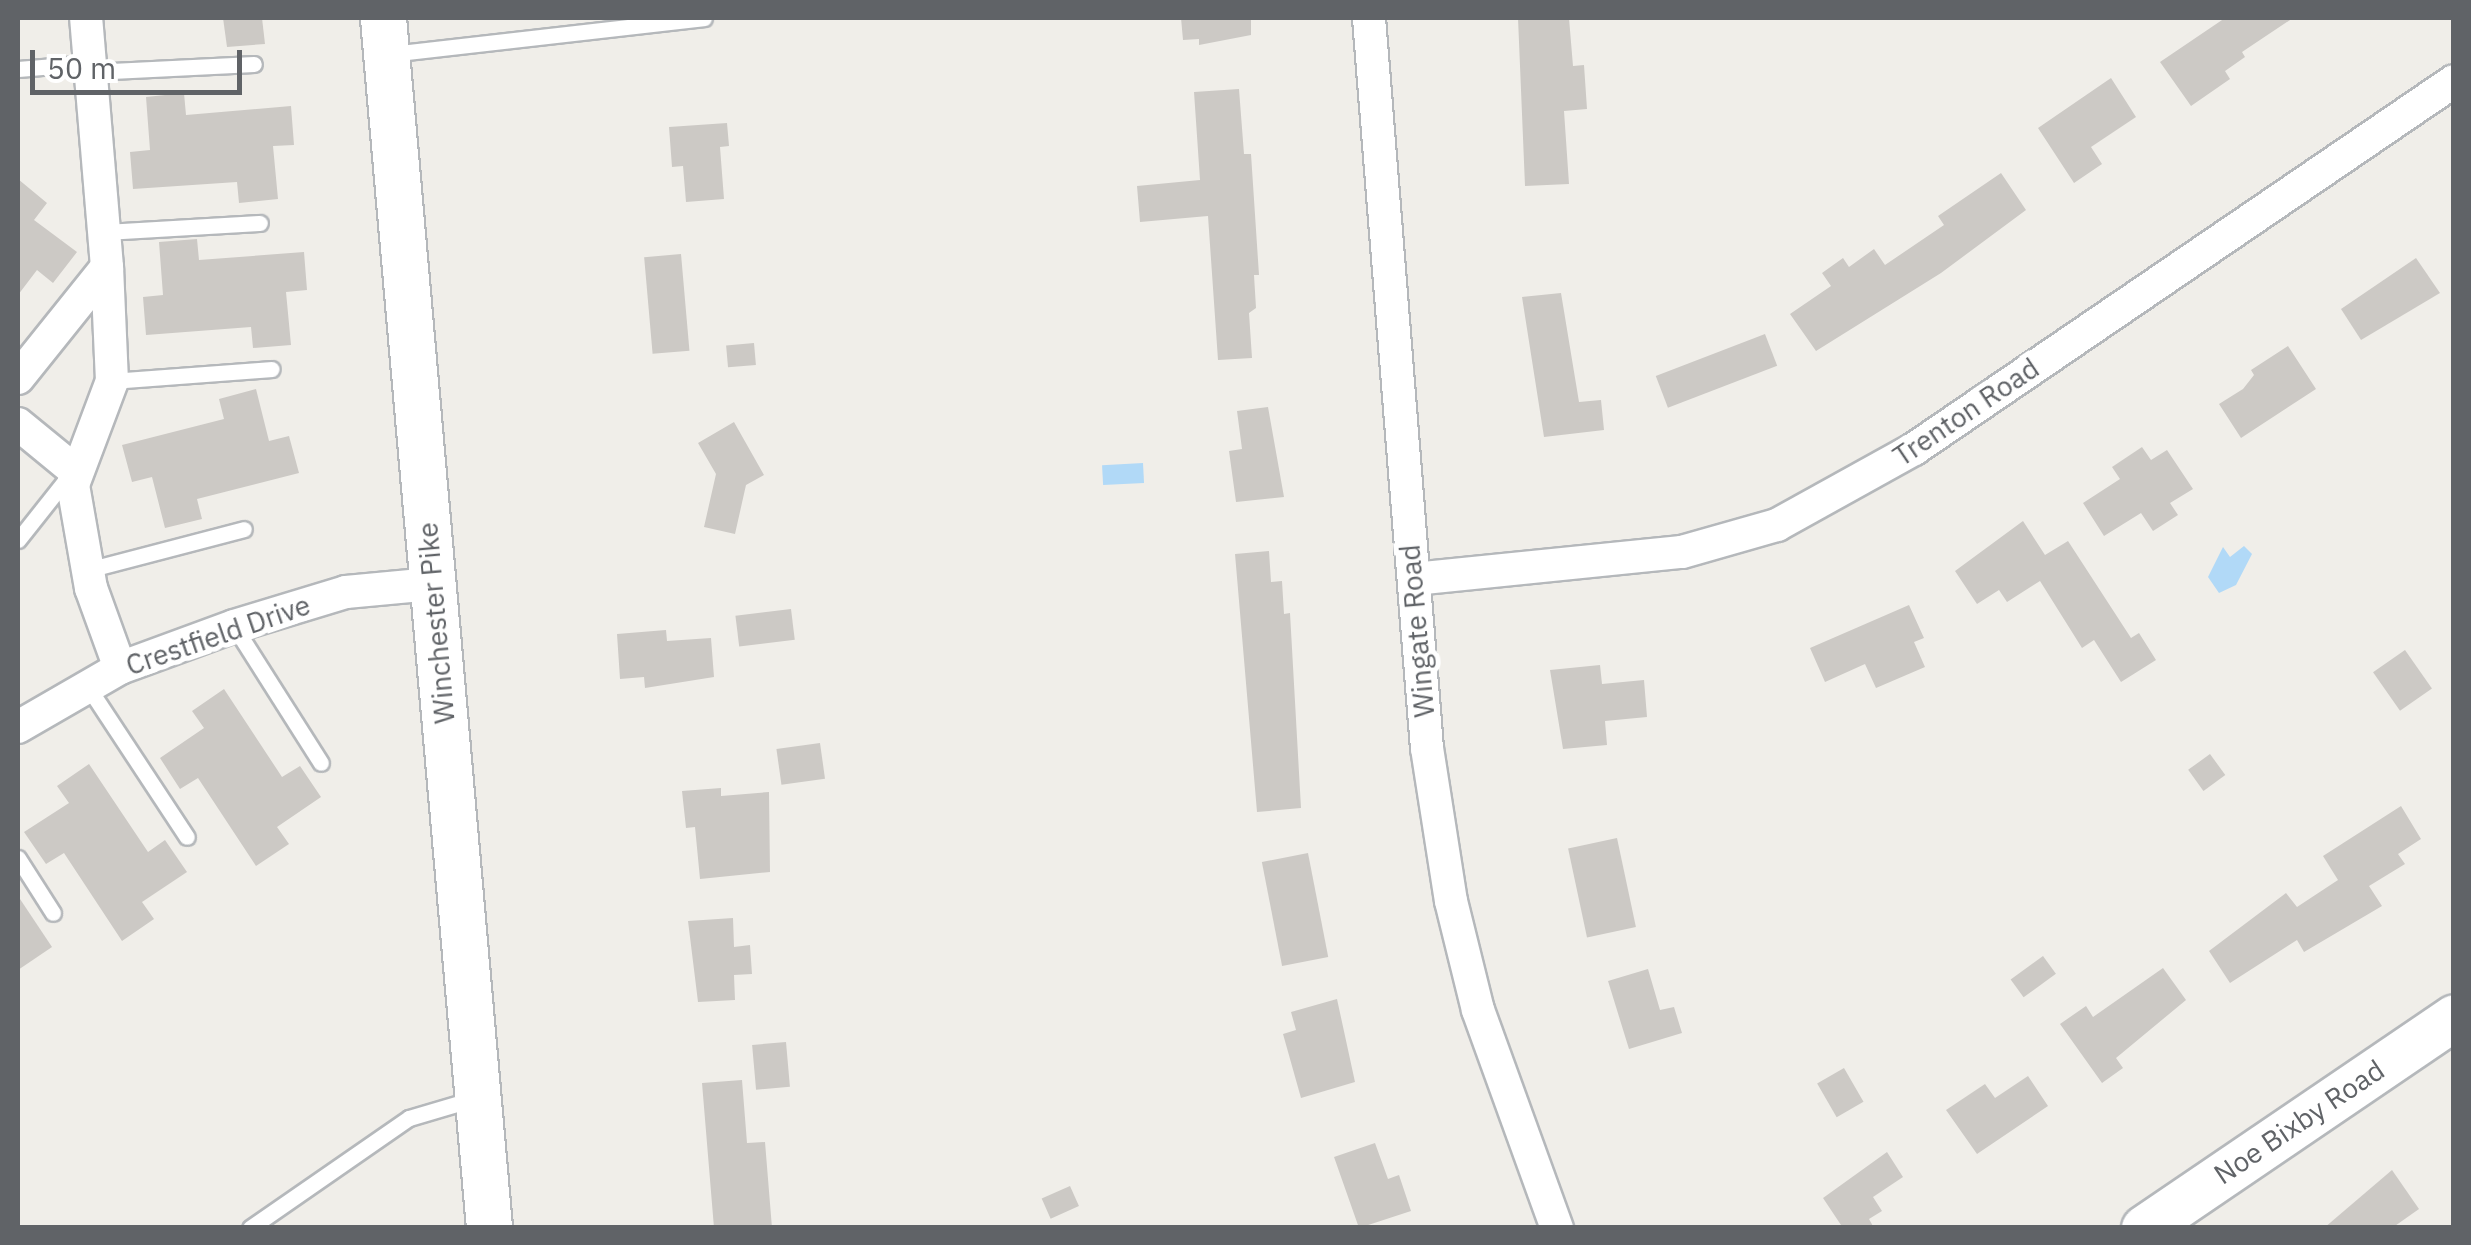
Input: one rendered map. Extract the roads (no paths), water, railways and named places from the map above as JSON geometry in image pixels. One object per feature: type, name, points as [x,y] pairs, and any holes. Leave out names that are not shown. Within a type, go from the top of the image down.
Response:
[{"type":"main road","name":"Winchester Pike","points":[[385,36],[489,1228]]},
{"type":"main road","name":"Noe Bixby Road","points":[[2144,1228],[2454,1017]]},
{"type":"street","points":[[86,18],[107,267],[112,381],[74,470],[87,570],[120,668]]},
{"type":"street","name":"Wingate Road","points":[[1369,18],[1427,748],[1451,902],[1494,1060],[1556,1228]]},
{"type":"street","name":"Trenton Road","points":[[1414,578],[1682,552],[1778,525],[1914,449],[2454,82]]},
{"type":"street","points":[[18,378],[107,267]]},
{"type":"street","points":[[18,424],[74,470]]},
{"type":"street","name":"Crestfield Drive","points":[[18,727],[86,684],[120,668],[234,626],[346,592],[432,584]]},
{"type":"lane","points":[[385,36],[704,18]]},
{"type":"lane","points":[[18,69],[254,64]]},
{"type":"lane","points":[[104,232],[260,223]]},
{"type":"lane","points":[[112,381],[272,369]]},
{"type":"lane","points":[[18,540],[74,470]]},
{"type":"lane","points":[[87,570],[244,530]]},
{"type":"lane","points":[[234,626],[322,763]]},
{"type":"lane","points":[[86,684],[187,837]]},
{"type":"lane","points":[[18,858],[53,913]]},
{"type":"lane","points":[[250,1228],[409,1118],[477,1098]]},
{"type":"water","points":[[1143,463],[1144,483],[1103,485],[1102,465]]},
{"type":"water","points":[[2244,546],[2252,554],[2236,585],[2219,593],[2208,577],[2223,547],[2230,557]]}]
